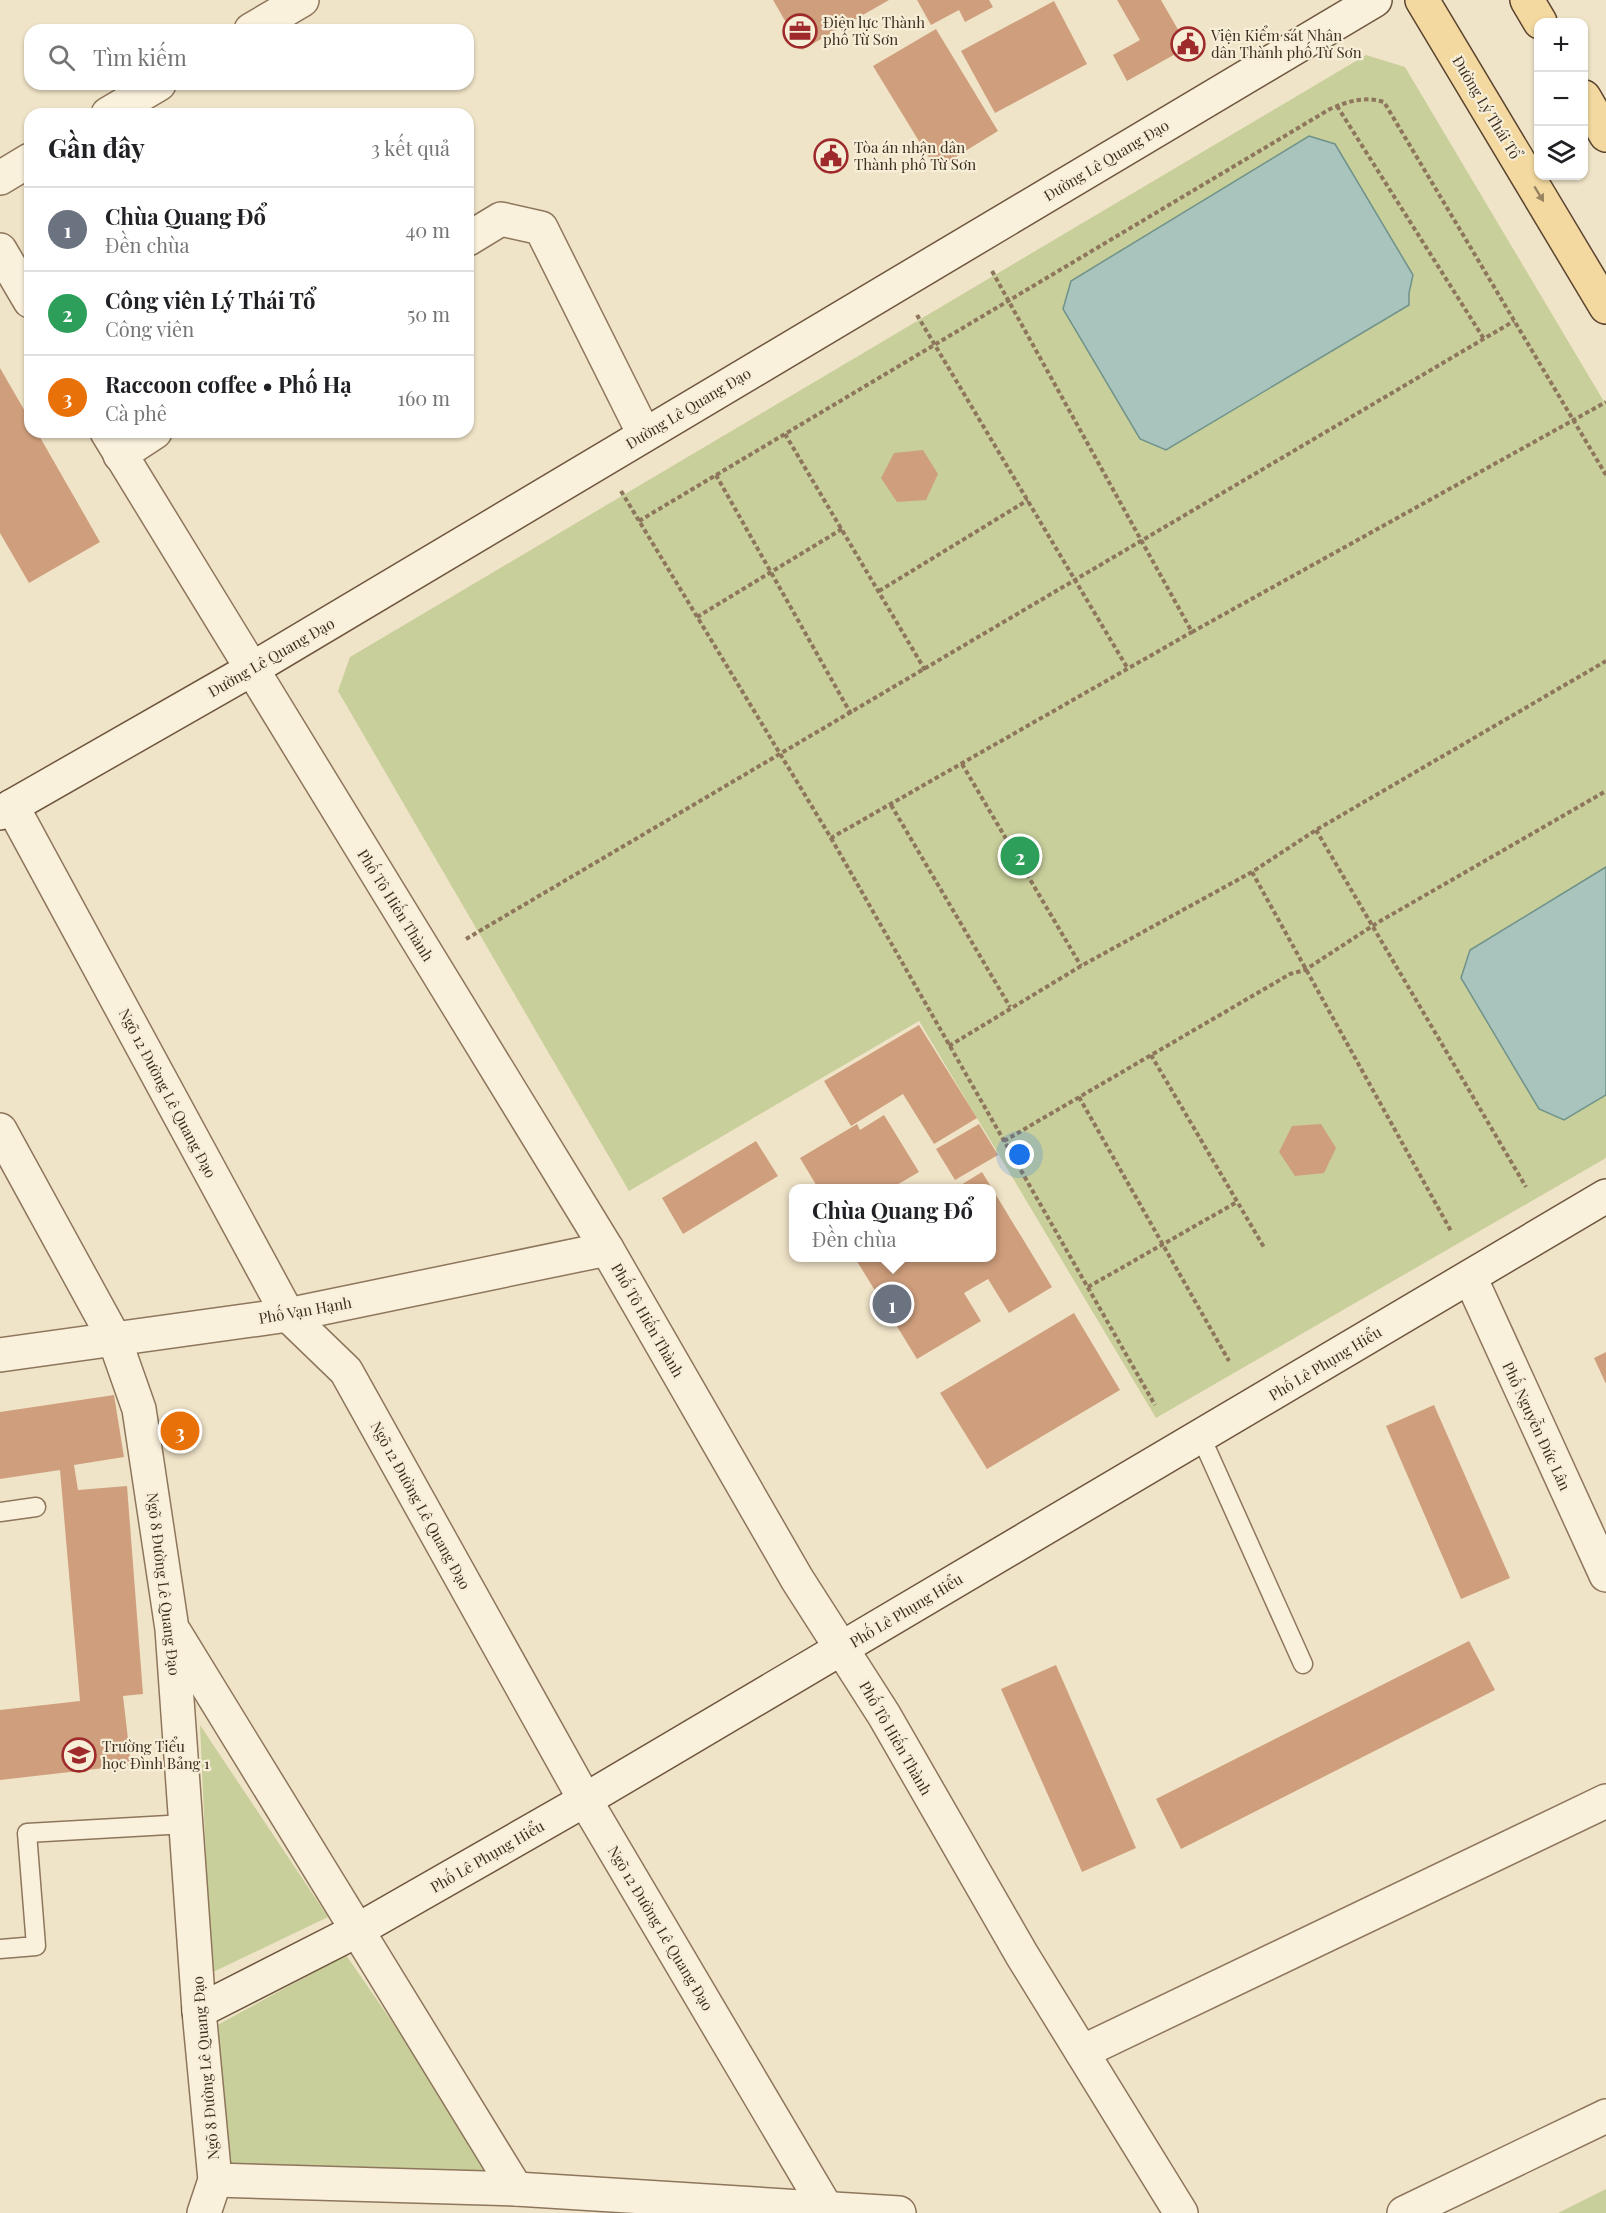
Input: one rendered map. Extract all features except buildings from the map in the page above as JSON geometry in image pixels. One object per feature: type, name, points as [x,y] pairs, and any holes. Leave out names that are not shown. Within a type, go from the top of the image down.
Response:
[{"type":"main road","name":"Đường Lý Thái Tổ","points":[[1422,0],[1606,307]]},
{"type":"main road","points":[[1527,0],[1538,18]]},
{"type":"main road","points":[[1588,104],[1606,135]]},
{"type":"street","points":[[261,24],[302,0]]},
{"type":"street","name":"Đường Lê Quang Đạo","points":[[6,809],[252,669],[1375,0]]},
{"type":"street","points":[[118,108],[149,90]]},
{"type":"street","points":[[0,178],[24,164]]},
{"type":"street","points":[[474,235],[501,219],[541,228],[644,434]]},
{"type":"street","points":[[0,250],[24,291]]},
{"type":"street","points":[[113,443],[132,438]]},
{"type":"street","name":"Phố Tô Hiến Thành","points":[[113,443],[607,1249],[798,1580],[843,1648],[1022,1955],[1181,2213]]},
{"type":"street","name":"Ngõ 12 Đường Lê Quang Đạo","points":[[6,809],[288,1315],[346,1371],[585,1800],[828,2211]]},
{"type":"street","name":"Ngõ 8 Đường Lê Quang Đạo","points":[[0,1130],[114,1338],[139,1409],[172,1629],[199,2011],[215,2180]]},
{"type":"street","name":"Phố Lê Phụng Hiểu","points":[[199,2011],[356,1931],[585,1800],[1606,1196]]},
{"type":"street","name":"Phố Vạn Hạnh","points":[[0,1355],[288,1315],[607,1249]]},
{"type":"street","name":"Phố Nguyễn Đức Lân","points":[[1470,1277],[1606,1575]]},
{"type":"street","points":[[172,1629],[516,2189]]},
{"type":"street","points":[[1082,2052],[1606,1801]]},
{"type":"street","points":[[1404,2213],[1606,2116]]},
{"type":"street","points":[[204,2213],[215,2180],[516,2189],[828,2211],[899,2213]]},
{"type":"lane","points":[[1201,1437],[1303,1664]]},
{"type":"lane","points":[[0,1512],[36,1507]]},
{"type":"lane","points":[[0,1949],[36,1946],[27,1833],[186,1824]]},
{"type":"path","points":[[639,521],[1337,106],[1358,99],[1384,102],[1606,475]]},
{"type":"path","points":[[1337,106],[1484,339]]},
{"type":"path","points":[[992,271],[1192,632]]},
{"type":"path","points":[[917,315],[1128,669]]},
{"type":"path","points":[[466,939],[1143,542],[1514,321]]},
{"type":"path","points":[[831,838],[1192,632],[1606,402]]},
{"type":"path","points":[[785,434],[925,670]]},
{"type":"path","points":[[716,475],[851,714]]},
{"type":"path","points":[[621,491],[831,838],[1155,1405]]},
{"type":"path","points":[[879,591],[1028,500]]},
{"type":"path","points":[[697,617],[842,530]]},
{"type":"path","points":[[949,1046],[1081,966],[1252,872],[1316,830],[1606,661]]},
{"type":"path","points":[[962,764],[1081,966]]},
{"type":"path","points":[[1004,1141],[1290,974],[1305,969],[1372,926],[1606,791]]},
{"type":"path","points":[[891,804],[1010,1007]]},
{"type":"path","points":[[1316,830],[1526,1187]]},
{"type":"path","points":[[1252,872],[1451,1231]]},
{"type":"path","points":[[1151,1055],[1265,1249]]},
{"type":"path","points":[[1079,1097],[1229,1361]]},
{"type":"path","points":[[1088,1287],[1237,1202]]},
{"type":"green space","points":[[1366,55],[1405,67],[1606,405],[1606,1158],[1156,1418],[919,1021],[629,1191],[338,691],[350,657]]},
{"type":"green space","points":[[200,1725],[328,1917],[211,1973]]},
{"type":"green space","points":[[346,1955],[502,2181],[223,2172],[210,2029]]},
{"type":"green space","points":[[1606,2189],[1606,2213],[1558,2213]]},
{"type":"water","points":[[1309,136],[1335,144],[1413,275],[1409,305],[1166,450],[1140,439],[1063,309],[1071,281]]},
{"type":"water","points":[[1606,867],[1606,1095],[1564,1120],[1539,1109],[1461,978],[1470,950]]},
{"type":"place","name":"Điện lực Thành phố Từ Sơn","points":[[800,31]]},
{"type":"place","name":"Viện Kiểm sát Nhân dân Thành phố Từ Sơn","points":[[1188,44]]},
{"type":"place","name":"Tòa án nhân dân Thành phố Từ Sơn","points":[[831,156]]},
{"type":"place","name":"Công viên Lý Thái Tổ","points":[[1020,856]]},
{"type":"place","name":"Chùa Quang Đổ","points":[[892,1304]]},
{"type":"place","name":"Raccoon coffee • Phố Hạ","points":[[180,1431]]},
{"type":"place","name":"Trường Tiểu học Đình Bảng 1","points":[[79,1755]]}]
